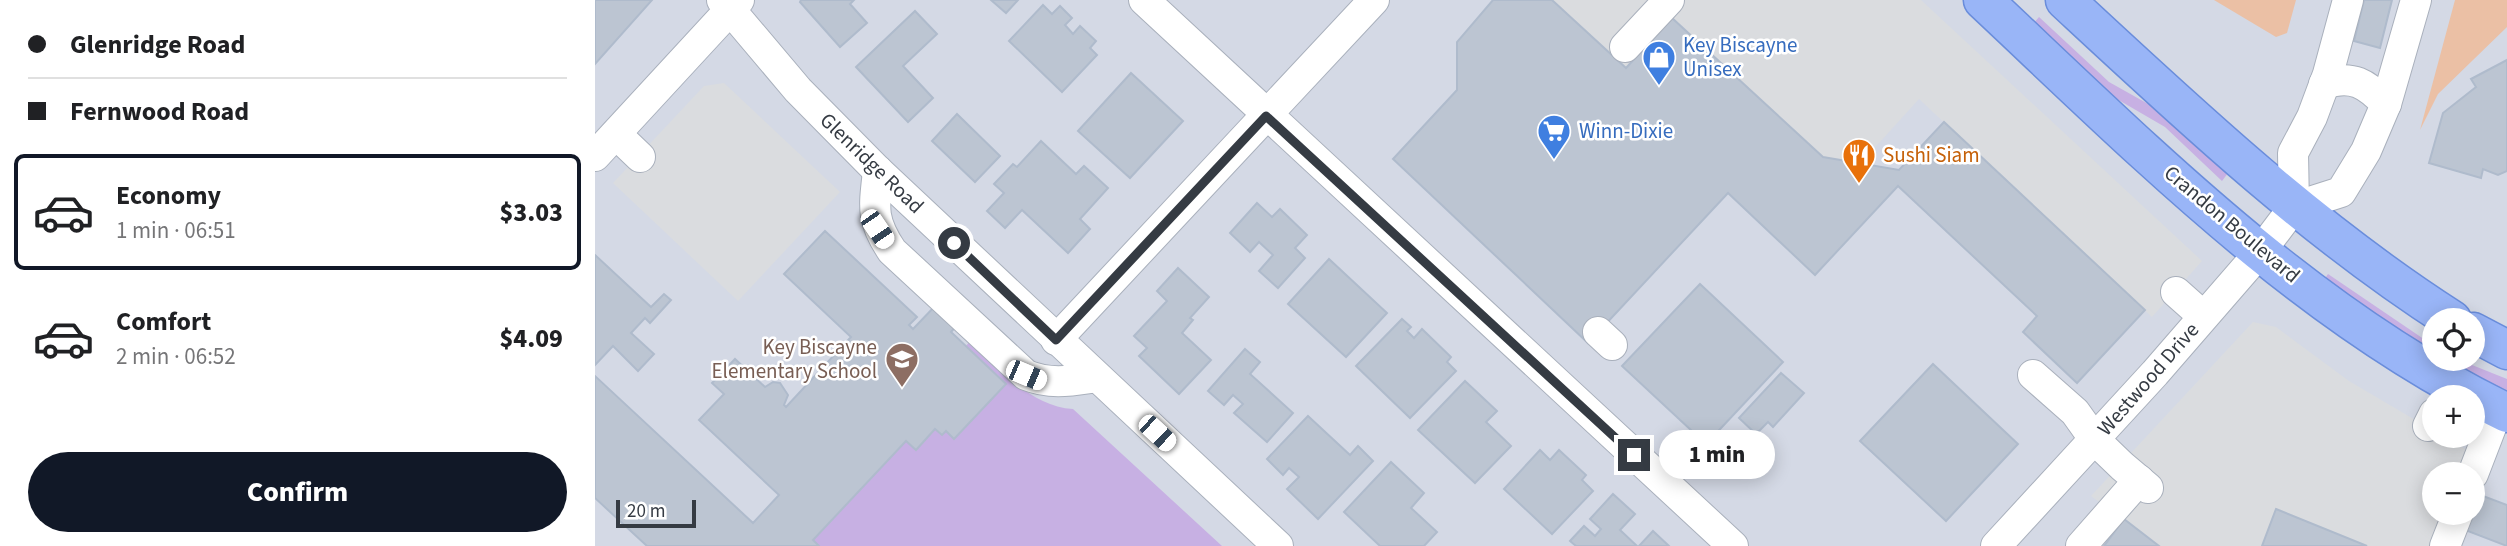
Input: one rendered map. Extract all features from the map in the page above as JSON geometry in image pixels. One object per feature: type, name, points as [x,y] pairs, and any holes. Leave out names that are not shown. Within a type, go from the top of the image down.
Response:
[{"type":"main road","name":"Crandon Boulevard","points":[[1983,0],[2260,252],[2356,323],[2422,388]]},
{"type":"main road","points":[[2065,0],[2229,152],[2294,207],[2400,287],[2433,308]]},
{"type":"main road","points":[[2485,339],[2507,351]]},
{"type":"street","points":[[1145,0],[1266,116],[1733,546]]},
{"type":"street","points":[[1056,340],[1374,0]]},
{"type":"street","points":[[1625,47],[1669,0]]},
{"type":"street","points":[[2348,0],[2325,84],[2293,153],[2294,207],[2341,192],[2367,151],[2386,104],[2416,0]]},
{"type":"street","points":[[595,156],[730,3]]},
{"type":"street","name":"Glenridge Road","points":[[730,3],[798,90],[878,171],[1277,546]]},
{"type":"street","points":[[2325,84],[2339,79],[2354,79],[2371,88],[2386,104]]},
{"type":"street","points":[[616,134],[640,157]]},
{"type":"street","points":[[878,171],[874,208],[877,229],[892,251],[1026,375],[1045,383],[1097,377]]},
{"type":"street","name":"Westwood Drive","points":[[2004,544],[2260,252],[2294,207]]},
{"type":"street","points":[[2176,292],[2203,316]]},
{"type":"street","points":[[2033,375],[2075,412],[2095,440],[2143,484],[2081,546]]},
{"type":"street","points":[[2479,462],[2502,411]]},
{"type":"street","points":[[2445,546],[2453,525]]},
{"type":"shaded area","points":[[595,0],[2507,0],[2507,546],[595,546]]},
{"type":"shaded area","points":[[1552,0],[1921,0],[2202,261],[2152,317],[1919,99],[1860,164],[1823,157],[1671,18],[1626,68]]},
{"type":"shaded area","points":[[2214,0],[2296,0],[2287,33],[2276,37]]},
{"type":"shaded area","points":[[2455,0],[2507,0],[2507,27],[2438,94],[2420,130]]},
{"type":"shaded area","points":[[2039,17],[2109,82],[2166,114],[2228,173],[2222,181],[2165,127],[2110,95],[2033,24]]},
{"type":"shaded area","points":[[724,83],[840,192],[738,301],[613,183],[704,86]]},
{"type":"shaded area","points":[[2328,274],[2422,338],[2422,347],[2324,280]]},
{"type":"shaded area","points":[[2253,322],[2276,327],[2349,381],[2422,424],[2422,448],[2467,450],[2462,462],[2422,462],[2422,525],[2440,525],[2432,546],[2367,546],[2276,510],[2262,546],[2159,546],[2091,496]]},
{"type":"shaded area","points":[[970,341],[1004,374],[1030,394],[1043,401],[1073,409],[1222,546],[819,546],[813,540],[906,441],[916,450],[935,429],[942,435],[946,431],[954,439],[1006,384],[966,346]]},
{"type":"shaded area","points":[[2485,370],[2507,379],[2507,395],[2462,371]]},
{"type":"building","points":[[595,0],[652,0],[595,64]]},
{"type":"building","points":[[801,0],[854,0],[850,4],[867,23],[840,47]]},
{"type":"building","points":[[991,0],[1018,0],[1006,13]]},
{"type":"building","points":[[1493,0],[1552,0],[1626,68],[1672,18],[1823,157],[1899,170],[1944,122],[2145,310],[2077,383],[2023,332],[2037,316],[1898,186],[1815,275],[1728,193],[1588,343],[1393,159],[1457,90],[1457,42]]},
{"type":"building","points":[[2364,0],[2392,0],[2380,48],[2354,41]]},
{"type":"building","points":[[1043,5],[1052,14],[1060,6],[1072,18],[1065,25],[1073,34],[1080,26],[1096,41],[1090,48],[1097,55],[1062,92],[1009,41]]},
{"type":"building","points":[[915,11],[937,34],[903,66],[933,98],[908,122],[856,67]]},
{"type":"building","points":[[2507,60],[2507,171],[2498,175],[2483,169],[2481,178],[2429,163],[2443,113],[2476,87],[2471,79]]},
{"type":"building","points":[[1131,73],[1183,121],[1130,178],[1078,131]]},
{"type":"building","points":[[957,114],[1000,156],[975,182],[932,141]]},
{"type":"building","points":[[1041,141],[1076,174],[1084,166],[1108,188],[1080,219],[1090,229],[1068,253],[1022,210],[1005,228],[987,211],[1004,193],[994,184],[1013,164],[1017,167]]},
{"type":"building","points":[[1257,203],[1272,217],[1280,209],[1307,235],[1295,248],[1305,258],[1278,288],[1259,271],[1273,255],[1259,242],[1250,252],[1230,233]]},
{"type":"building","name":"Key Biscayne Elementary School","points":[[825,231],[917,317],[909,325],[913,329],[938,303],[959,323],[951,332],[1006,384],[954,439],[946,431],[942,435],[935,429],[916,450],[906,441],[813,540],[819,546],[647,546],[595,498],[595,376],[753,523],[779,495],[699,420],[724,394],[712,383],[735,359],[765,387],[773,382],[780,383],[788,395],[784,405],[786,407],[851,337],[784,274]]},
{"type":"building","name":"Key Biscayne Elementary School","points":[[595,255],[651,307],[664,294],[671,300],[650,323],[645,318],[631,333],[654,354],[638,371],[613,346],[595,365]]},
{"type":"building","points":[[1329,259],[1387,313],[1346,357],[1288,304]]},
{"type":"building","points":[[1178,268],[1209,297],[1190,318],[1193,320],[1182,333],[1211,360],[1179,394],[1139,356],[1147,348],[1134,336],[1167,301],[1157,291]]},
{"type":"building","points":[[1700,284],[1783,362],[1706,444],[1622,366]]},
{"type":"building","points":[[1402,319],[1411,327],[1407,331],[1414,338],[1422,329],[1451,357],[1447,362],[1456,371],[1410,418],[1356,366]]},
{"type":"building","points":[[1245,349],[1260,362],[1250,374],[1293,413],[1267,442],[1234,413],[1243,404],[1233,395],[1224,405],[1208,391]]},
{"type":"building","points":[[1933,364],[2018,444],[1946,521],[1860,441]]},
{"type":"building","points":[[1781,373],[1804,393],[1773,427],[1768,422],[1756,434],[1739,418]]},
{"type":"building","points":[[1465,381],[1497,411],[1486,422],[1511,446],[1475,483],[1418,430]]},
{"type":"building","points":[[1308,416],[1350,455],[1358,446],[1373,461],[1318,519],[1287,489],[1299,477],[1289,468],[1283,475],[1267,459]]},
{"type":"building","points":[[1540,450],[1550,460],[1559,450],[1586,475],[1582,480],[1593,491],[1552,534],[1504,489]]},
{"type":"building","points":[[1391,462],[1424,493],[1411,508],[1437,532],[1424,546],[1380,546],[1344,512]]},
{"type":"building","points":[[1613,494],[1635,514],[1620,530],[1637,546],[1576,546],[1570,541],[1584,526],[1595,536],[1601,529],[1590,519]]},
{"type":"building","points":[[2485,497],[2507,505],[2507,546],[2460,528],[2461,525],[2485,525]]},
{"type":"building","points":[[2276,509],[2367,546],[2262,546]]},
{"type":"building","points":[[2124,519],[2159,546],[2104,546]]},
{"type":"building","points":[[1653,531],[1669,546],[1639,546]]},
{"type":"place","name":"Key Biscayne Unisex","points":[[1659,87]]},
{"type":"place","name":"Winn-Dixie","points":[[1554,161]]},
{"type":"place","name":"Sushi Siam","points":[[1859,185]]},
{"type":"place","name":"Key Biscayne Elementary School","points":[[902,389]]},
{"type":"route","points":[[954,243],[1056,340],[1266,116],[1634,455]]}]
